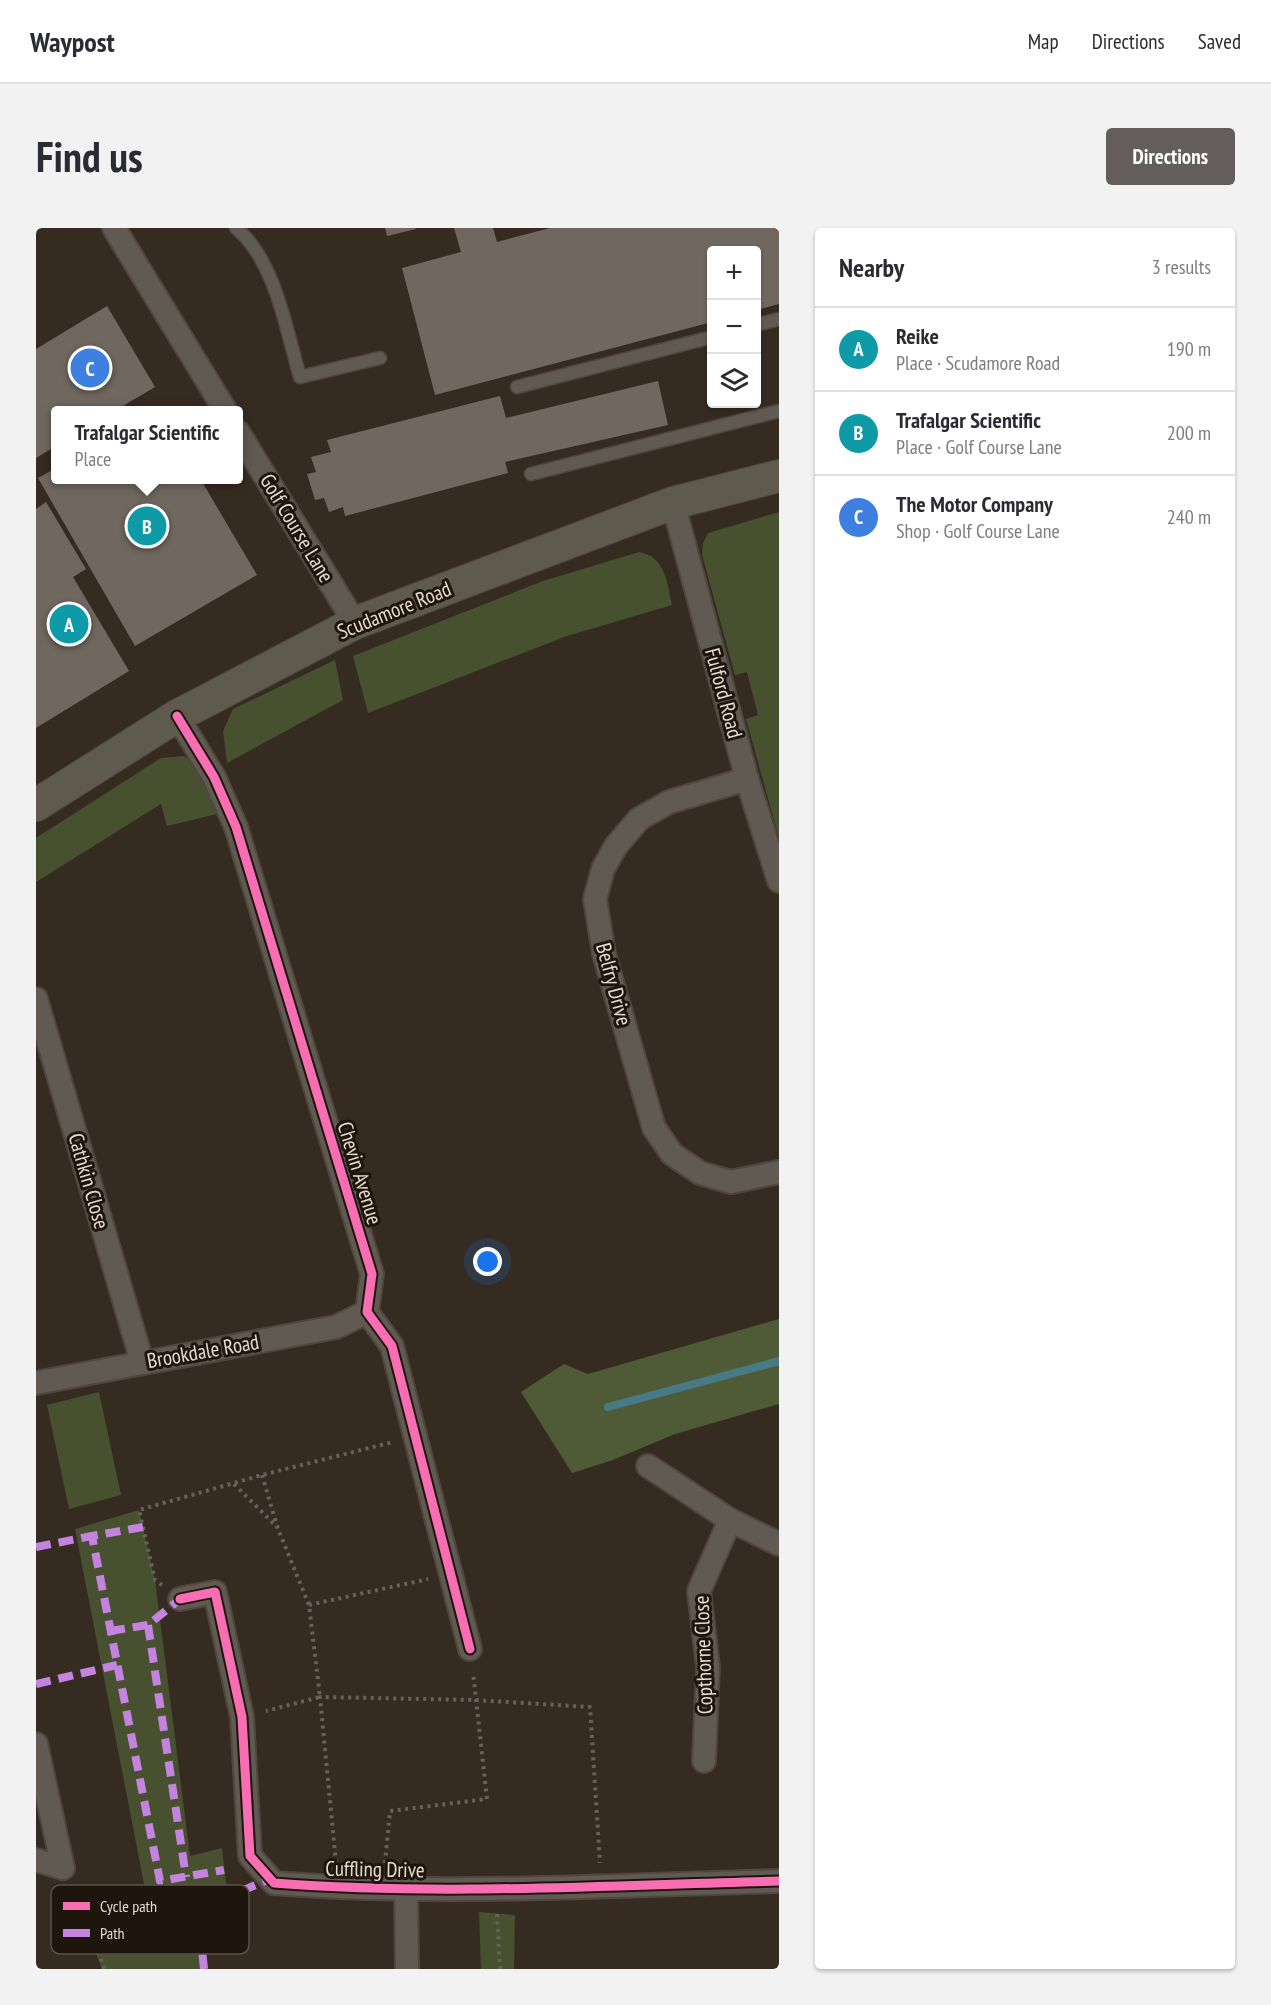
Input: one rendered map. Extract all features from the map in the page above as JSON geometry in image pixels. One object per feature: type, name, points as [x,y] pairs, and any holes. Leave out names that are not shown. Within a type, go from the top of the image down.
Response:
[{"type":"street","points":[[114,228],[222,406]]},
{"type":"street","name":"Golf Course Lane","points":[[243,440],[355,623]]},
{"type":"street","name":"Scudamore Road","points":[[36,805],[177,716],[355,623],[673,503],[779,476]]},
{"type":"street","name":"Fulford Road","points":[[673,503],[747,779],[779,881]]},
{"type":"street","name":"Chevin Avenue","points":[[177,716],[214,777],[236,827],[372,1274],[367,1312]]},
{"type":"street","name":"Belfry Drive","points":[[747,779],[669,802],[639,819],[616,846],[603,869],[596,899],[604,954],[654,1128],[672,1154],[700,1173],[731,1182],[779,1172]]},
{"type":"street","name":"Cathkin Close","points":[[36,999],[142,1362]]},
{"type":"street","points":[[367,1312],[392,1346],[417,1436],[449,1575],[470,1649]]},
{"type":"street","name":"Brookdale Road","points":[[36,1383],[336,1327],[367,1312]]},
{"type":"street","points":[[648,1466],[730,1520],[779,1544]]},
{"type":"street","name":"Copthorne Close","points":[[704,1761],[708,1667],[699,1591],[730,1520]]},
{"type":"street","name":"Cuffling Drive","points":[[180,1599],[215,1592],[242,1717],[250,1856],[274,1883],[338,1888],[496,1889],[779,1881]]},
{"type":"street","points":[[36,1744],[63,1868],[36,1860]]},
{"type":"street","points":[[406,1888],[407,1969]]},
{"type":"lane","points":[[236,228],[250,239],[262,258],[300,376],[380,358]]},
{"type":"lane","points":[[761,324],[779,319]]},
{"type":"lane","points":[[517,387],[707,338]]},
{"type":"lane","points":[[531,474],[779,411]]},
{"type":"path","points":[[180,1599],[155,1580],[139,1510],[262,1475],[417,1436]]},
{"type":"path","points":[[262,1475],[278,1529],[309,1605],[338,1888]]},
{"type":"path","points":[[234,1484],[278,1529]]},
{"type":"path","points":[[309,1605],[449,1575]]},
{"type":"path","points":[[383,1887],[390,1811],[487,1799],[470,1649]]},
{"type":"path","points":[[242,1717],[320,1697],[476,1700],[590,1707],[601,1885]]},
{"type":"path","points":[[63,1868],[78,1885]]},
{"type":"path","points":[[496,1889],[500,1969]]},
{"type":"path","points":[[101,1954],[105,1969]]},
{"type":"green space","points":[[779,512],[779,838],[746,719],[758,715],[747,672],[735,675],[702,555],[703,543],[708,533]]},
{"type":"green space","points":[[639,552],[655,559],[660,565],[664,572],[672,605],[567,636],[368,713],[353,656],[543,581]]},
{"type":"green space","points":[[335,660],[343,700],[227,763],[223,731],[233,709]]},
{"type":"green space","points":[[184,756],[199,767],[217,814],[167,826],[161,804],[36,882],[36,838],[161,758]]},
{"type":"green space","points":[[779,1319],[779,1404],[675,1434],[613,1460],[572,1473],[521,1392],[564,1364],[588,1374]]},
{"type":"green space","points":[[99,1392],[121,1495],[69,1509],[47,1405]]},
{"type":"green space","points":[[139,1510],[155,1580],[190,1856],[222,1848],[226,1885],[144,1885],[75,1529]]},
{"type":"green space","points":[[479,1912],[515,1915],[514,1969],[481,1969]]},
{"type":"green space","points":[[96,1954],[206,1954],[208,1969],[102,1969]]},
{"type":"building","points":[[385,228],[415,228],[416,229],[387,236]]},
{"type":"building","points":[[454,228],[493,228],[497,242],[550,228],[779,228],[779,304],[761,309],[761,246],[707,246],[707,323],[435,395],[402,268],[461,252]]},
{"type":"building","points":[[107,306],[155,387],[123,406],[51,406],[51,449],[36,458],[36,349]]},
{"type":"building","points":[[658,381],[668,425],[505,462],[508,473],[345,516],[343,507],[329,512],[324,498],[315,500],[307,474],[316,472],[311,457],[331,452],[327,440],[500,396],[506,418]]},
{"type":"building","points":[[51,471],[51,484],[203,484],[257,575],[135,646],[38,478]]},
{"type":"building","points":[[46,502],[86,569],[73,577],[129,671],[36,728],[36,509]]},
{"type":"waterway","points":[[608,1407],[779,1361]]},
{"type":"marked path","points":[[143,1527],[92,1536],[160,1881],[224,1870]]},
{"type":"marked path","points":[[36,1547],[92,1536]]},
{"type":"marked path","points":[[110,1631],[148,1625],[180,1599]]},
{"type":"marked path","points":[[148,1625],[186,1877]]},
{"type":"marked path","points":[[36,1684],[117,1665]]},
{"type":"marked path","points":[[249,1888],[270,1879]]},
{"type":"marked path","points":[[202,1954],[204,1969]]},
{"type":"cycle path","points":[[177,716],[214,777],[236,827],[372,1274],[367,1312],[392,1346],[470,1649]]},
{"type":"cycle path","points":[[180,1599],[215,1592],[242,1717],[250,1856],[274,1883],[337,1887],[463,1889],[779,1881]]},
{"type":"place","name":"The Motor Company","points":[[90,368]]},
{"type":"place","name":"Trafalgar Scientific","points":[[147,526]]},
{"type":"place","name":"Reike","points":[[69,624]]}]
